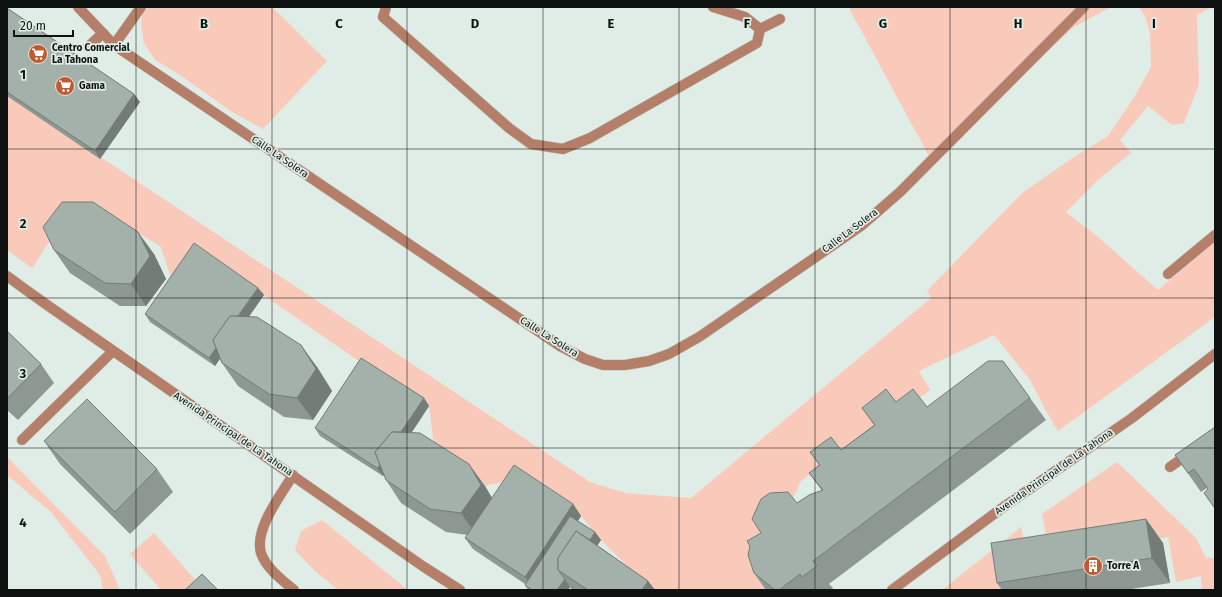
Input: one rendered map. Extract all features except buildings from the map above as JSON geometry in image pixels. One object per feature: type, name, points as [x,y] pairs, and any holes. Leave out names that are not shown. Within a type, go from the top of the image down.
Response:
[{"type":"street","name":"Calle La Solera","points":[[78,7],[114,45],[560,346],[585,359],[603,365],[624,365],[649,361],[669,354],[699,337],[861,226],[900,192],[1084,7]]},
{"type":"street","points":[[114,45],[141,7]]},
{"type":"street","points":[[386,7],[383,17],[509,128],[531,144],[563,149],[590,138],[757,43],[760,29]]},
{"type":"street","points":[[713,7],[745,17],[760,29]]},
{"type":"street","points":[[760,29],[780,19]]},
{"type":"street","points":[[88,46],[103,33]]},
{"type":"street","points":[[1168,274],[1215,235]]},
{"type":"street","name":"Avenida Principal de La Tahona","points":[[7,276],[42,302],[424,567],[460,590]]},
{"type":"street","points":[[22,440],[113,351]]},
{"type":"street","name":"Avenida Principal de La Tahona","points":[[892,590],[1002,508],[1132,418],[1215,354]]},
{"type":"street","points":[[1170,467],[1196,449]]},
{"type":"street","points":[[293,475],[278,499],[265,524],[260,538],[261,553],[267,564],[294,590]]},
{"type":"shaded area","points":[[148,7],[272,7],[327,61],[263,129],[232,112],[180,75],[155,60],[144,43],[141,25],[142,14]]},
{"type":"shaded area","points":[[851,7],[1111,7],[1074,27],[931,160],[850,10]]},
{"type":"shaded area","points":[[1139,7],[1212,7],[1197,15],[1199,84],[1184,123],[1172,125],[1148,106],[1120,140],[1131,153],[1099,179],[1066,212],[1098,237],[1158,290],[1215,242],[1215,317],[1058,431],[1030,380],[994,335],[919,371],[930,390],[902,412],[851,443],[801,481],[785,515],[768,590],[651,590],[601,540],[581,516],[522,477],[485,486],[435,455],[429,406],[369,368],[200,251],[171,277],[160,246],[108,215],[66,217],[32,268],[7,250],[7,95],[590,482],[626,493],[691,498],[931,298],[927,291],[1022,193],[1077,155],[1108,136],[1135,96],[1151,67],[1150,32],[1145,16]]},
{"type":"shaded area","points":[[7,457],[105,556],[120,590],[103,590],[100,575],[51,512],[7,475]]},
{"type":"shaded area","points":[[1117,462],[1196,538],[1206,558],[1215,558],[1215,590],[1202,590],[1201,576],[1176,582],[1168,537],[1050,556],[1042,514]]},
{"type":"shaded area","points":[[322,520],[408,590],[338,590],[314,570],[295,550],[301,531]]},
{"type":"shaded area","points":[[1021,527],[1028,565],[1011,590],[942,590]]},
{"type":"shaded area","points":[[154,533],[199,584],[193,590],[161,590],[130,554]]},
{"type":"place","name":"Centro Comercial La Tahona","points":[[38,54]]},
{"type":"place","name":"Gama","points":[[65,86]]},
{"type":"place","name":"Torre A","points":[[1093,566]]}]
